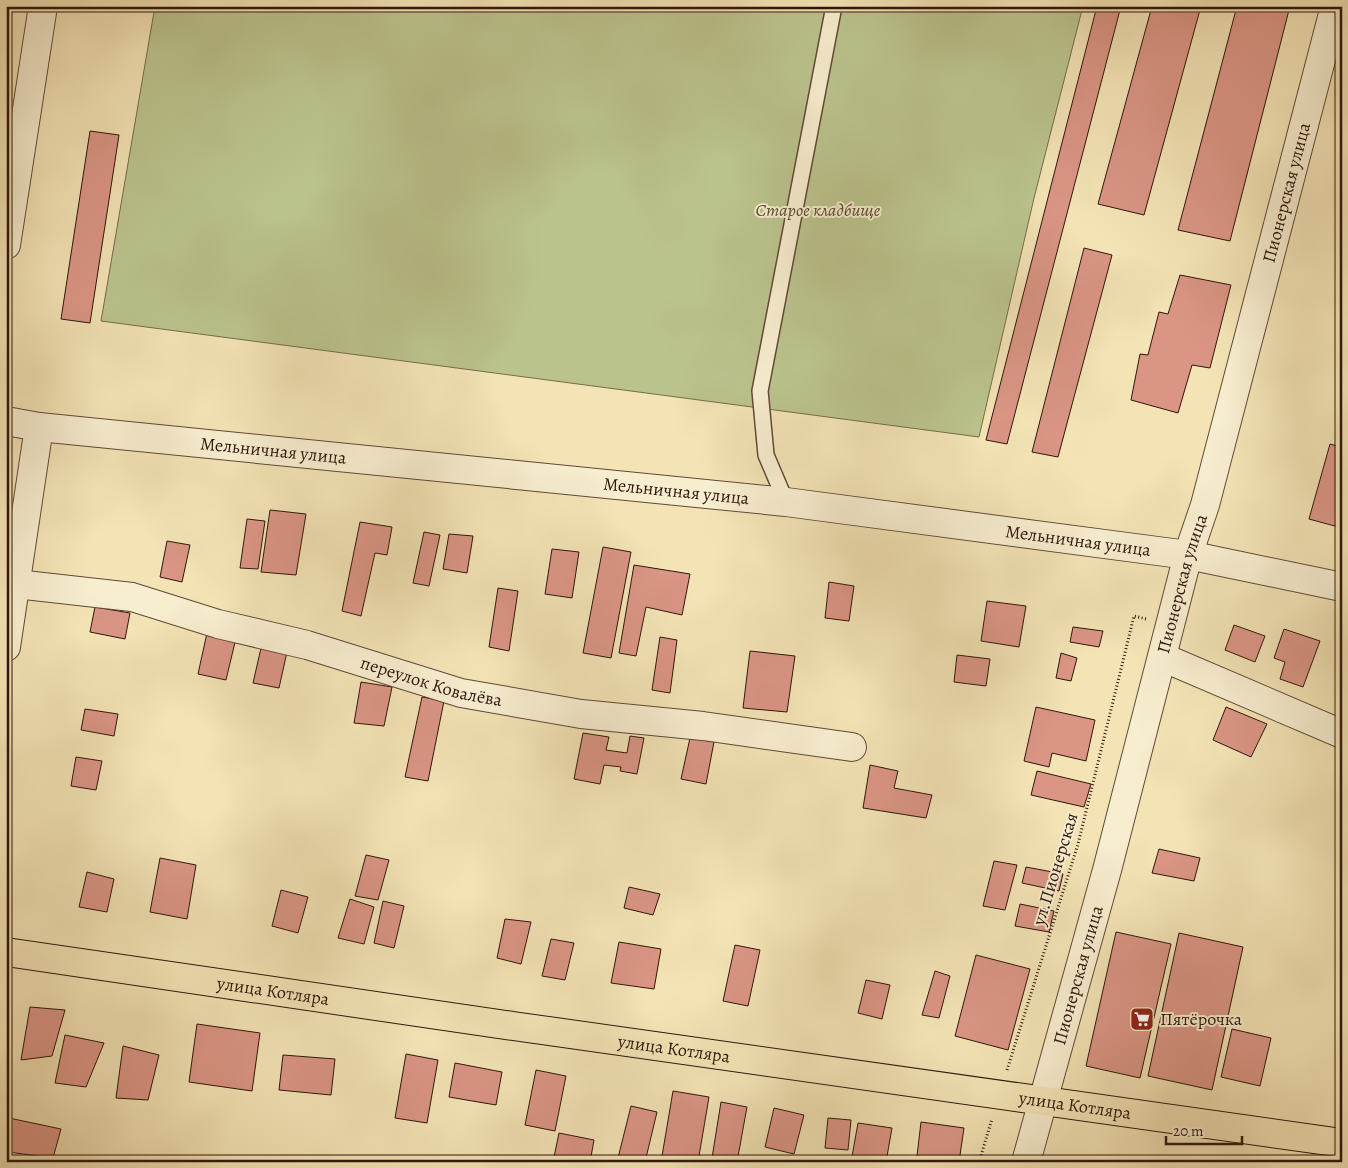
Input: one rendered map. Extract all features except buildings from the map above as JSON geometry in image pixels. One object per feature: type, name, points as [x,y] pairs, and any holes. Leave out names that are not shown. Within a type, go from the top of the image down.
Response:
[{"type":"main road","name":"улица Котляра","points":[[6,952],[1342,1144]]},
{"type":"street","points":[[6,245],[43,6]]},
{"type":"street","name":"Пионерская улица","points":[[1026,1162],[1108,870],[1188,555],[1205,505],[1337,10]]},
{"type":"street","name":"Мельничная улица","points":[[6,421],[39,427],[786,502],[1188,555],[1342,587]]},
{"type":"street","points":[[6,647],[39,427]]},
{"type":"street","name":"переулок Ковалёва","points":[[16,584],[132,597],[218,624],[307,645],[461,694],[581,714],[703,726],[852,747]]},
{"type":"street","points":[[1162,658],[1342,734]]},
{"type":"lane","points":[[786,502],[766,455],[760,391],[834,6]]},
{"type":"path","name":"ул.Пионерская","points":[[979,1162],[1078,844],[1134,616],[1170,626]]},
{"type":"green space","name":"Старое кладбище","points":[[155,6],[1083,6],[1034,198],[979,437],[101,321]]},
{"type":"place","name":"Пятёрочка","points":[[1142,1019]]}]
